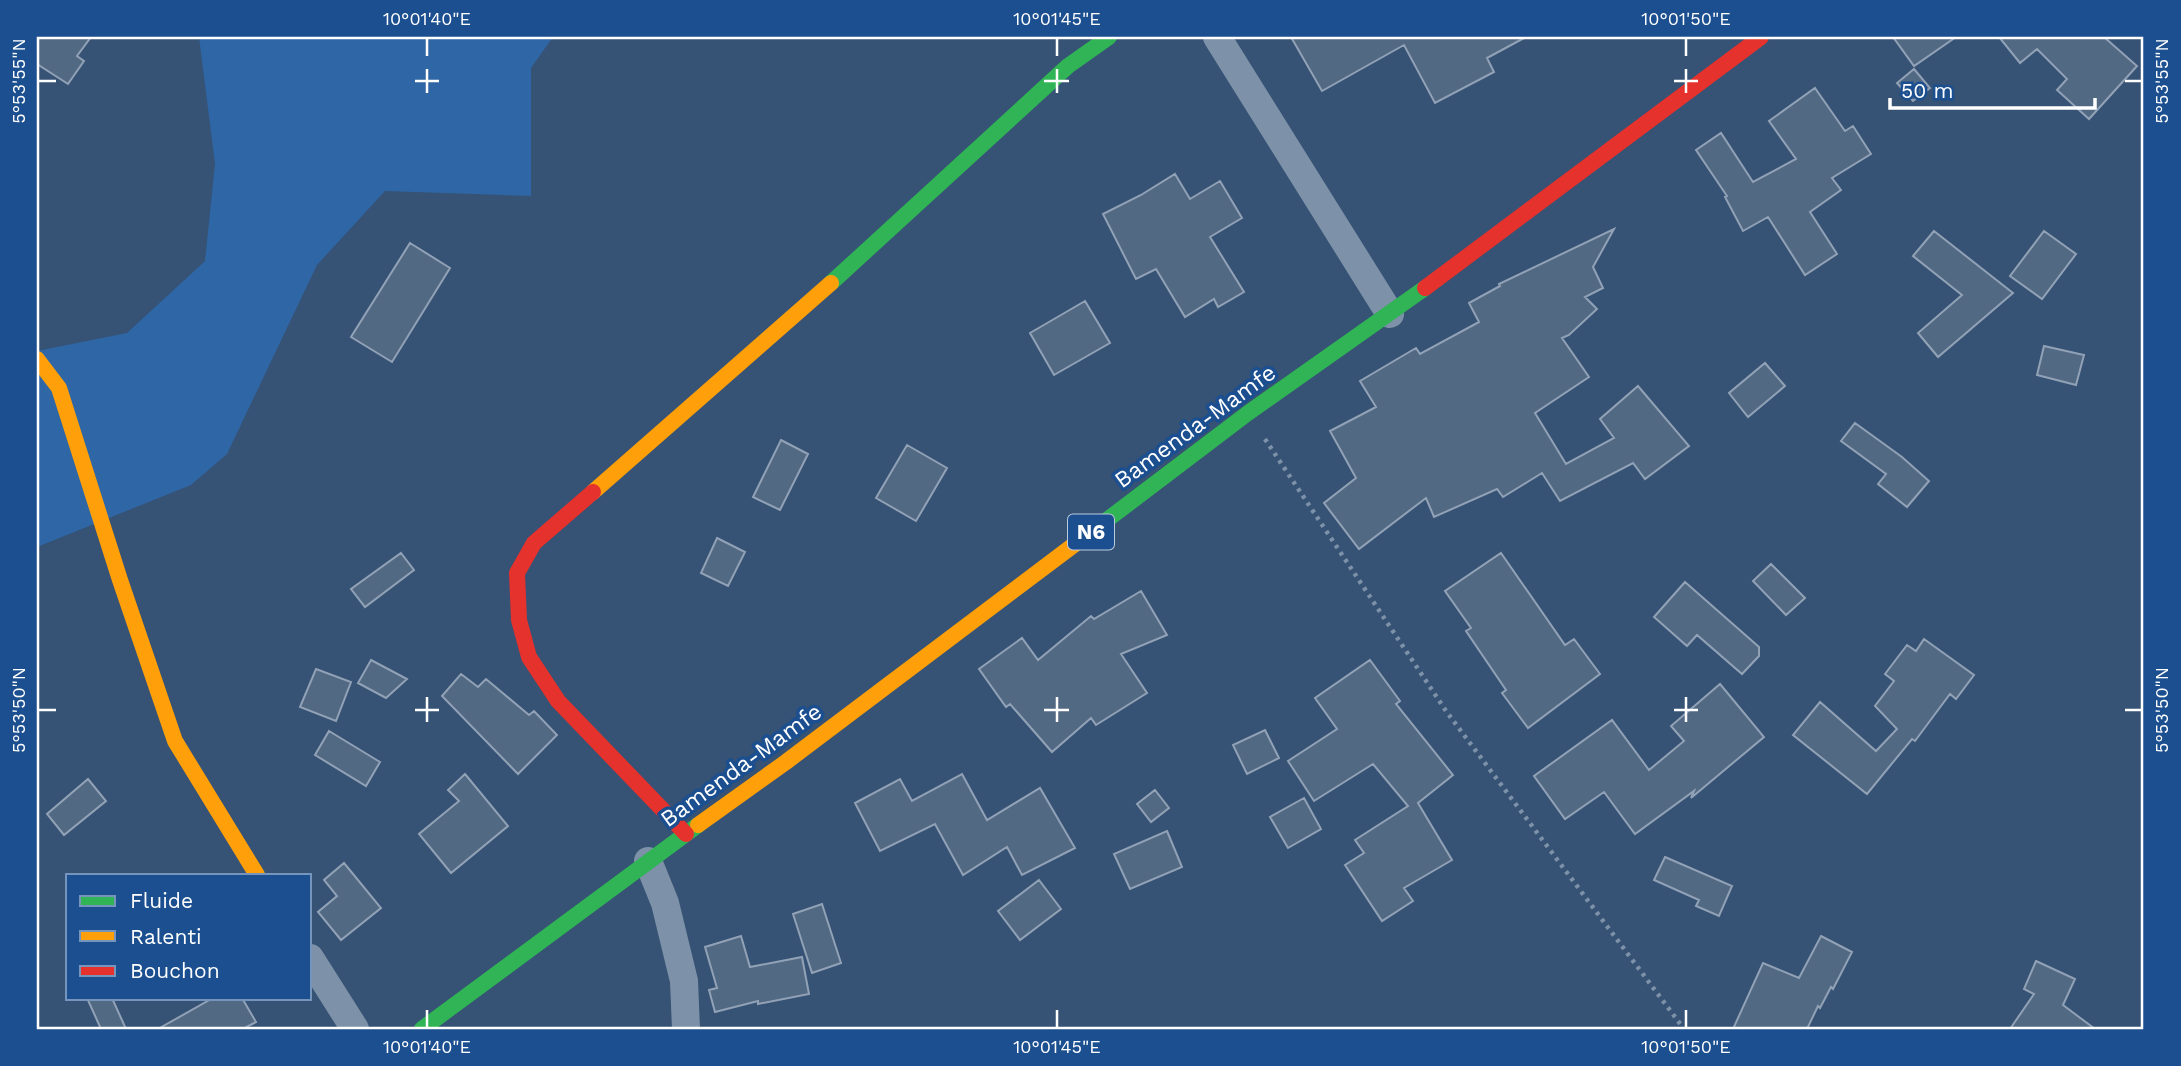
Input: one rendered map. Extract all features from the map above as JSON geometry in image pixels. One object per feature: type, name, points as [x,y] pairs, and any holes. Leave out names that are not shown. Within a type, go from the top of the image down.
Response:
[{"type":"main road","points":[[686,834],[558,701],[536,668],[529,657],[519,620],[517,573],[534,543],[872,247],[1068,66],[1109,37]]},
{"type":"main road","name":"Bamenda-Mamfe","points":[[422,1029],[786,762],[1248,413],[1390,314],[1761,37]]},
{"type":"main road","points":[[37,359],[59,388],[175,741],[256,874]]},
{"type":"street","points":[[1217,37],[1390,314]]},
{"type":"street","points":[[648,861],[665,903],[684,981],[685,1029]]},
{"type":"street","points":[[312,961],[355,1029]]},
{"type":"path","points":[[1248,413],[1446,711],[1684,1029]]},
{"type":"shaded area","points":[[199,37],[553,37],[531,68],[531,196],[385,191],[317,265],[227,454],[191,485],[37,547],[37,351],[127,333],[205,261],[215,164]]},
{"type":"building","points":[[37,37],[91,37],[77,56],[84,61],[68,84],[37,64]]},
{"type":"building","points":[[1291,37],[1526,37],[1487,58],[1494,72],[1435,103],[1404,45],[1322,91]]},
{"type":"building","points":[[1893,37],[1956,37],[1914,66]]},
{"type":"building","points":[[1999,37],[2104,37],[2137,66],[2089,119],[2057,90],[2067,79],[2037,49],[2020,63]]},
{"type":"building","points":[[1914,69],[1930,88],[1913,101],[1897,83]]},
{"type":"building","points":[[1815,88],[1845,131],[1853,126],[1871,154],[1832,178],[1841,190],[1810,212],[1837,254],[1805,275],[1768,217],[1743,231],[1725,197],[1727,196],[1696,150],[1721,133],[1753,182],[1796,159],[1769,121]]},
{"type":"building","points":[[1175,174],[1190,199],[1220,181],[1242,218],[1210,237],[1244,292],[1218,307],[1214,299],[1185,317],[1156,269],[1136,279],[1103,214]]},
{"type":"building","points":[[1614,229],[1593,267],[1603,288],[1585,297],[1597,309],[1569,335],[1562,338],[1589,377],[1535,413],[1566,464],[1614,438],[1600,419],[1638,386],[1689,446],[1645,479],[1633,463],[1560,501],[1542,473],[1503,497],[1497,489],[1434,517],[1426,498],[1359,549],[1324,503],[1356,478],[1330,431],[1376,407],[1360,381],[1416,348],[1420,354],[1479,322],[1469,303],[1500,286],[1499,284]]},
{"type":"building","points":[[1934,231],[2013,293],[1938,357],[1918,333],[1962,295],[1913,256]]},
{"type":"building","points":[[2044,231],[2076,254],[2042,299],[2010,276]]},
{"type":"building","points":[[410,243],[450,268],[392,362],[351,337]]},
{"type":"building","points":[[1085,301],[1110,343],[1054,375],[1030,333]]},
{"type":"building","points":[[2044,346],[2084,355],[2076,385],[2037,375]]},
{"type":"building","points":[[1765,363],[1785,386],[1748,417],[1729,393]]},
{"type":"building","points":[[1855,423],[1902,457],[1929,481],[1907,507],[1878,484],[1886,474],[1841,441]]},
{"type":"building","points":[[781,440],[808,454],[780,510],[753,497]]},
{"type":"building","points":[[907,445],[947,468],[916,521],[876,498]]},
{"type":"building","points":[[717,538],[745,552],[728,586],[701,573]]},
{"type":"building","points":[[401,553],[414,570],[365,607],[351,589]]},
{"type":"building","points":[[1501,553],[1565,645],[1574,639],[1600,674],[1528,728],[1502,693],[1506,690],[1466,631],[1471,628],[1445,591]]},
{"type":"building","points":[[1771,564],[1805,598],[1786,615],[1753,581]]},
{"type":"building","points":[[1685,582],[1759,647],[1759,656],[1742,674],[1697,635],[1687,646],[1654,617]]},
{"type":"building","points":[[1141,591],[1167,635],[1121,654],[1147,693],[1096,725],[1091,718],[1052,752],[1010,704],[1006,707],[979,669],[1022,638],[1038,660],[1091,616],[1094,619]]},
{"type":"building","points":[[1924,639],[1974,675],[1956,699],[1950,694],[1915,741],[1912,739],[1867,794],[1793,735],[1820,702],[1876,751],[1897,729],[1875,706],[1894,681],[1885,674],[1907,645],[1916,651]]},
{"type":"building","points":[[371,660],[407,679],[386,698],[358,683]]},
{"type":"building","points":[[1370,660],[1400,701],[1396,704],[1453,775],[1418,803],[1452,860],[1404,888],[1413,901],[1382,921],[1345,865],[1364,853],[1355,840],[1408,806],[1373,764],[1314,801],[1288,761],[1337,729],[1315,698]]},
{"type":"building","points":[[316,669],[351,682],[336,721],[300,707]]},
{"type":"building","points":[[461,674],[478,687],[486,679],[529,715],[534,711],[557,735],[518,774],[442,696]]},
{"type":"building","points":[[1720,684],[1764,737],[1691,798],[1694,791],[1635,834],[1604,792],[1565,819],[1534,776],[1612,720],[1649,770],[1684,741],[1671,726]]},
{"type":"building","points":[[1265,730],[1279,758],[1247,774],[1233,745]]},
{"type":"building","points":[[329,731],[380,762],[366,786],[315,755]]},
{"type":"building","points":[[465,774],[508,826],[451,873],[419,834],[459,801],[448,790]]},
{"type":"building","points":[[962,774],[987,820],[1040,788],[1075,848],[1022,875],[1007,847],[963,875],[935,824],[880,851],[855,803],[900,779],[912,801]]},
{"type":"building","points":[[88,779],[106,801],[64,835],[47,814]]},
{"type":"building","points":[[1155,790],[1169,808],[1151,822],[1137,804]]},
{"type":"building","points":[[1304,798],[1321,829],[1288,848],[1270,817]]},
{"type":"building","points":[[1167,831],[1182,867],[1130,889],[1114,854]]},
{"type":"building","points":[[1665,857],[1732,886],[1719,916],[1696,906],[1699,900],[1654,880]]},
{"type":"building","points":[[344,863],[381,908],[341,940],[318,912],[337,896],[324,880]]},
{"type":"building","points":[[1039,880],[1061,909],[1020,940],[998,911]]},
{"type":"building","points":[[822,904],[841,963],[812,973],[793,914]]},
{"type":"building","points":[[741,936],[750,967],[802,957],[809,994],[758,1004],[758,1001],[715,1012],[709,990],[717,988],[705,947]]},
{"type":"building","points":[[1821,936],[1852,952],[1833,989],[1831,987],[1820,1008],[1818,1006],[1807,1029],[1733,1029],[1763,963],[1799,978]]},
{"type":"building","points":[[2036,961],[2075,979],[2063,1005],[2095,1029],[2010,1029],[2034,994],[2024,989]]},
{"type":"building","points":[[88,1000],[113,1000],[126,1029],[101,1029]]},
{"type":"building","points":[[209,1000],[243,1000],[256,1022],[243,1029],[158,1029]]},
{"type":"traffic: fast","points":[[831,283],[1068,66],[1109,37]]},
{"type":"traffic: fast","points":[[1095,529],[1248,413],[1425,288]]},
{"type":"traffic: fast","points":[[422,1029],[698,825]]},
{"type":"traffic: slow","points":[[593,492],[831,283]]},
{"type":"traffic: slow","points":[[37,359],[59,388],[175,741],[256,874]]},
{"type":"traffic: slow","points":[[698,825],[1095,529]]},
{"type":"traffic: jam","points":[[1425,288],[1761,37]]},
{"type":"traffic: jam","points":[[593,492],[534,543],[517,573],[519,620],[529,657],[558,701],[686,834]]}]
